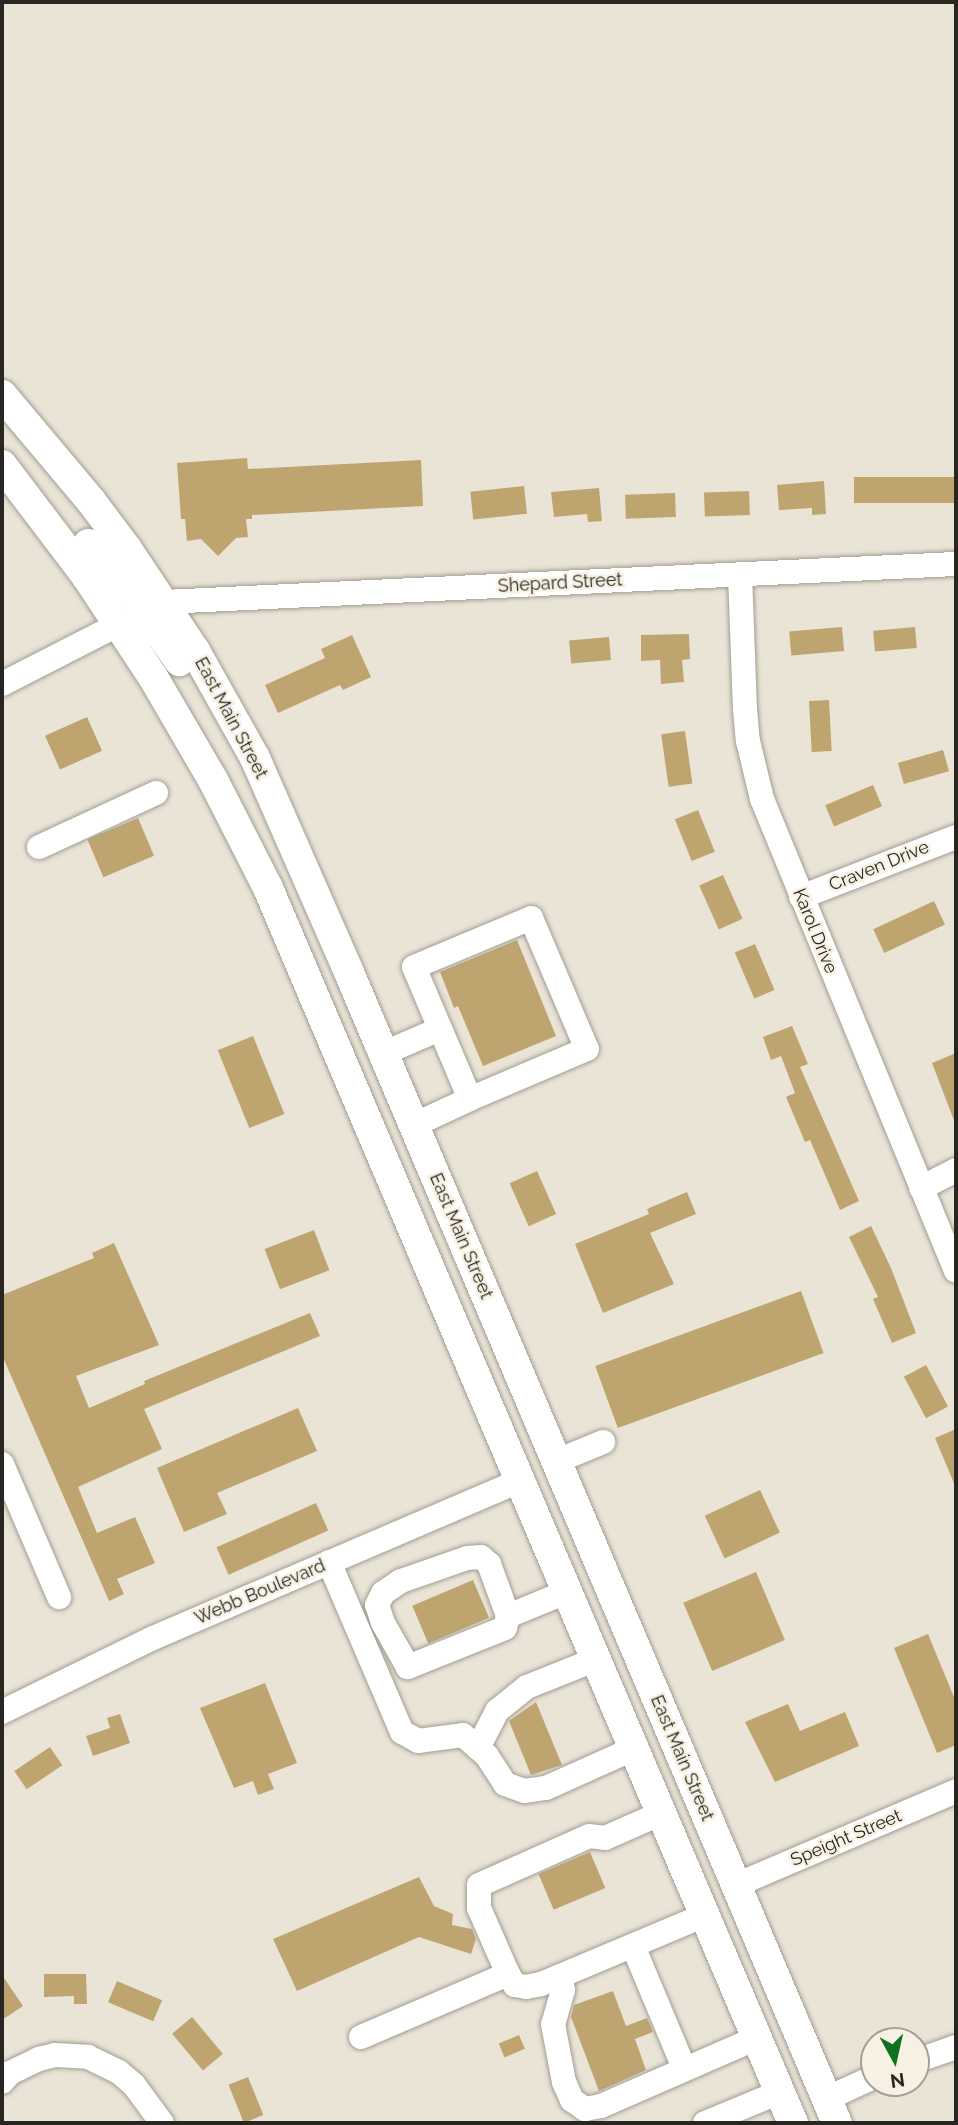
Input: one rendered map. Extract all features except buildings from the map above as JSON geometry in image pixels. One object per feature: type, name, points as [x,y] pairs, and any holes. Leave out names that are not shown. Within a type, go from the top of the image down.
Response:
[{"type":"main road","name":"East Main Street","points":[[2,396],[91,501],[164,602],[227,705],[255,758],[384,1053],[832,2111]]},
{"type":"main road","points":[[9,473],[77,533],[122,588],[141,600],[164,602]]},
{"type":"main road","points":[[9,473],[87,576],[119,624],[213,780],[268,888],[312,986],[793,2123]]},
{"type":"main road","points":[[119,624],[140,620],[155,627],[196,685],[255,758]]},
{"type":"main road","points":[[312,986],[348,970]]},
{"type":"main road","points":[[467,1351],[504,1394],[530,1443],[557,1461]]},
{"type":"main road","points":[[522,1480],[539,1488],[552,1501],[578,1556],[619,1608]]},
{"type":"street","name":"Shepard Street","points":[[164,602],[956,564]]},
{"type":"street","name":"Karol Drive","points":[[740,575],[748,741],[762,799],[956,1271]]},
{"type":"street","points":[[2,684],[119,624]]},
{"type":"street","points":[[39,847],[156,793]]},
{"type":"street","name":"Craven Drive","points":[[801,897],[956,836]]},
{"type":"street","points":[[414,1125],[587,1049],[531,918],[414,967],[470,1099]]},
{"type":"street","points":[[384,1053],[440,1029]]},
{"type":"street","points":[[921,1188],[956,1170]]},
{"type":"street","points":[[557,1461],[603,1442]]},
{"type":"street","points":[[2,1464],[59,1597]]},
{"type":"street","name":"Webb Boulevard","points":[[2,1712],[111,1657],[522,1480]]},
{"type":"street","points":[[379,1680],[505,1628],[508,1616],[489,1564],[481,1557],[467,1558],[401,1581],[383,1593],[377,1605],[383,1623],[408,1667]]},
{"type":"street","points":[[329,1562],[402,1732],[418,1741],[463,1735],[488,1756],[505,1784],[524,1791],[546,1788],[635,1748]]},
{"type":"street","points":[[508,1616],[569,1591]]},
{"type":"street","points":[[478,1748],[497,1711],[527,1687],[597,1659]]},
{"type":"street","name":"Speight Street","points":[[736,1885],[956,1791]]},
{"type":"street","points":[[662,1813],[605,1838],[589,1836],[479,1885],[479,1908],[508,1974],[515,1985],[526,1987],[560,1976],[705,1915]]},
{"type":"street","points":[[633,1946],[684,2068]]},
{"type":"street","points":[[361,2037],[508,1974]]},
{"type":"street","points":[[560,1976],[563,1990],[553,2024],[564,2082],[572,2100],[585,2109],[601,2106],[757,2038]]},
{"type":"street","points":[[930,2056],[956,2047]]},
{"type":"street","points":[[2,2082],[10,2073],[39,2059],[55,2055],[88,2057],[104,2063],[134,2085],[162,2123]]},
{"type":"street","points":[[832,2111],[860,2088]]},
{"type":"street","points":[[716,2120],[780,2092]]}]
